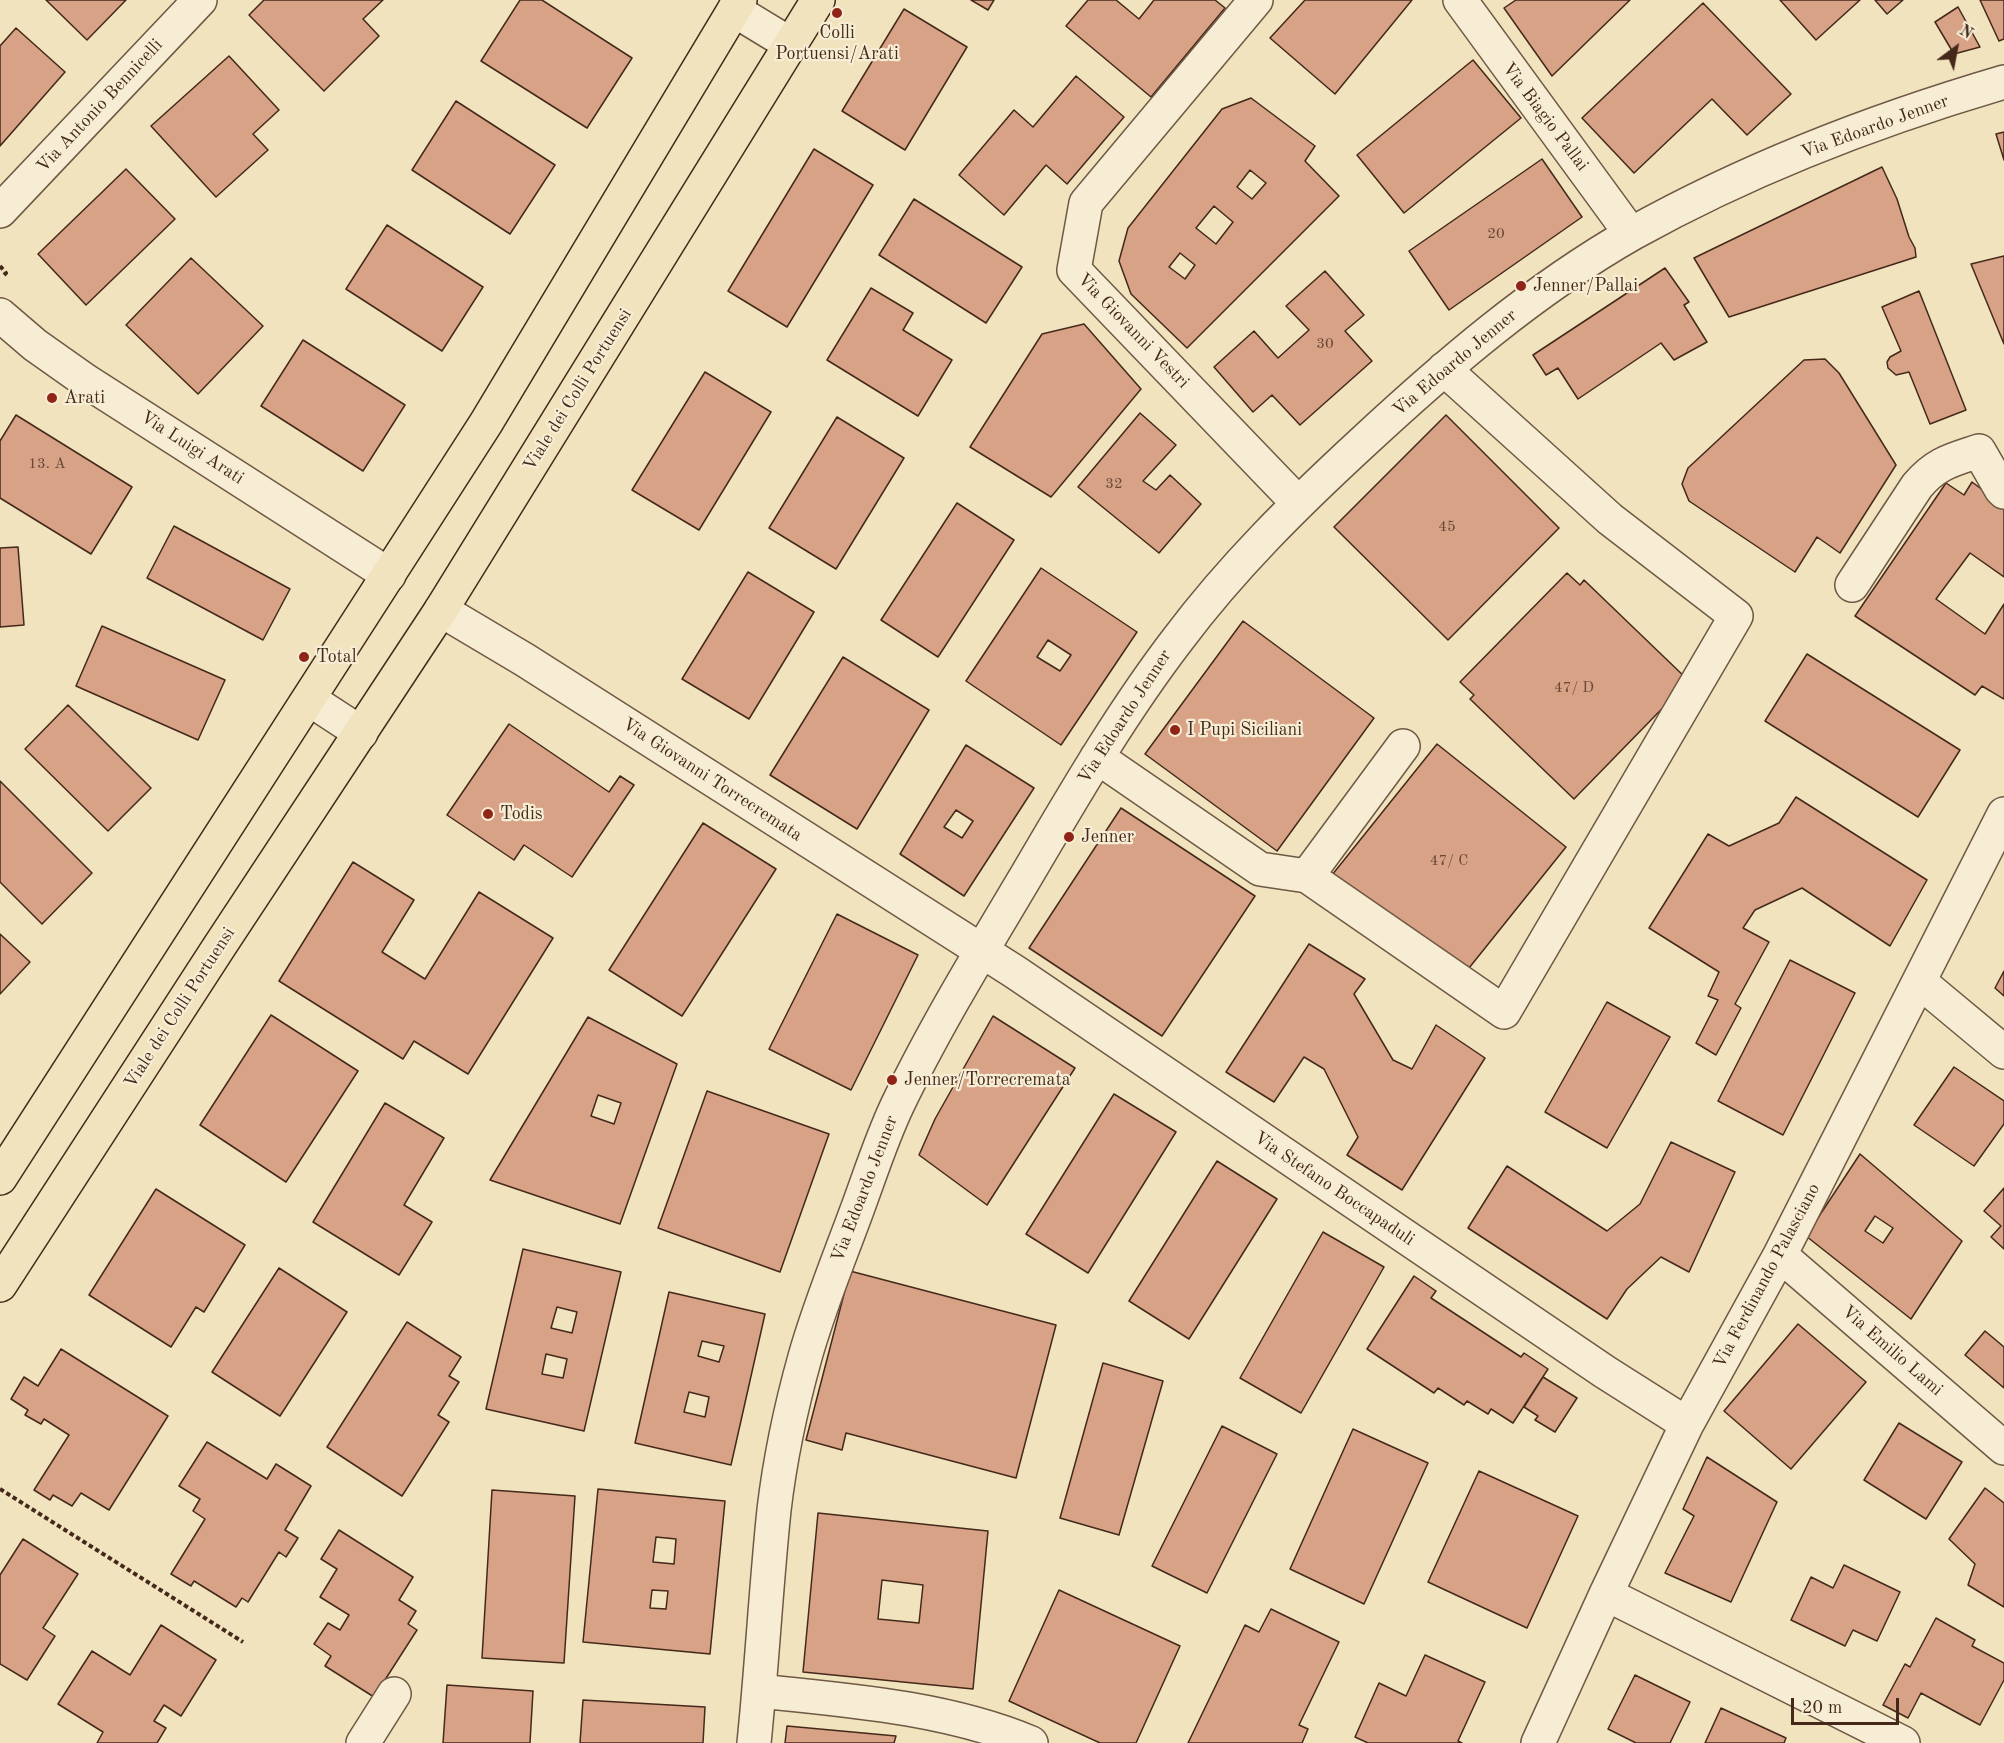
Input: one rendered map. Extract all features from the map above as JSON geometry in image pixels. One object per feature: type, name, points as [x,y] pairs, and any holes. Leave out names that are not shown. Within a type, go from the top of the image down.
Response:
[{"type":"main road","name":"Viale dei Colli Portuensi","points":[[0,1285],[441,610],[818,0]]},
{"type":"main road","points":[[0,1178],[486,423],[737,5]]},
{"type":"street","name":"Via Antonio Bennicelli","points":[[0,212],[200,0]]},
{"type":"street","name":"Via Giovanni Vestri","points":[[1256,0],[1086,203],[1074,270],[1298,502]]},
{"type":"street","name":"Via Biagio Pallai","points":[[1460,0],[1631,234]]},
{"type":"street","points":[[737,5],[790,44]]},
{"type":"street","name":"Via Edoardo Jenner","points":[[754,1743],[774,1508],[787,1433],[806,1354],[885,1133],[912,1076],[1097,757],[1152,674],[1197,614],[1298,502],[1444,369],[1502,322],[1631,234],[1786,159],[1879,123],[2004,82]]},
{"type":"street","name":"Via Luigi Arati","points":[[0,315],[35,345],[86,381],[389,575]]},
{"type":"street","points":[[1097,757],[1260,869],[1307,876],[1504,1012],[1736,616],[1610,519],[1444,369]]},
{"type":"street","points":[[1852,585],[1929,471],[1948,461],[1980,451],[2004,492]]},
{"type":"street","name":"Via Giovanni Torrecremata","points":[[441,610],[535,667],[982,952]]},
{"type":"street","points":[[309,699],[361,733]]},
{"type":"street","points":[[1307,876],[1403,746]]},
{"type":"street","name":"Via Ferdinando Palasciano","points":[[1538,1743],[1687,1424],[1780,1255],[2004,814]]},
{"type":"street","name":"Via Stefano Boccapaduli","points":[[982,952],[1015,972],[1605,1372],[1687,1424]]},
{"type":"street","points":[[1920,982],[2004,1052]]},
{"type":"street","name":"Via Emilio Lami","points":[[1780,1255],[2004,1448]]},
{"type":"street","points":[[1606,1594],[1903,1743]]},
{"type":"street","points":[[759,1691],[918,1711],[978,1724],[1031,1743]]},
{"type":"street","points":[[363,1743],[394,1694]]},
{"type":"path","points":[[0,266],[6,273],[4,275]]},
{"type":"path","points":[[0,1489],[243,1642]]},
{"type":"building","points":[[46,0],[126,0],[87,40]]},
{"type":"building","points":[[264,0],[383,0],[363,19],[379,36],[324,91],[249,15]]},
{"type":"building","points":[[520,0],[542,0],[632,58],[587,128],[481,61]]},
{"type":"building","points":[[971,0],[994,0],[988,10]]},
{"type":"building","points":[[1088,0],[1116,0],[1139,19],[1154,0],[1215,0],[1225,8],[1151,97],[1066,26]]},
{"type":"building","points":[[1305,0],[1412,0],[1335,94],[1270,38]]},
{"type":"building","points":[[1516,0],[1630,0],[1552,76],[1504,8]]},
{"type":"building","points":[[1780,0],[1860,0],[1816,40]]},
{"type":"building","points":[[1875,0],[1903,0],[1887,14]]},
{"type":"building","points":[[1980,0],[2004,0],[2004,39],[1999,41]]},
{"type":"building","points":[[1703,3],[1791,94],[1747,135],[1712,99],[1634,173],[1582,118]]},
{"type":"building","points":[[1958,7],[1980,47],[1954,54],[1935,22]]},
{"type":"building","points":[[904,9],[967,47],[905,150],[842,111]]},
{"type":"building","points":[[16,28],[65,72],[0,146],[0,46]]},
{"type":"building","points":[[229,56],[279,110],[253,134],[268,150],[216,197],[151,126]]},
{"type":"building","points":[[1473,60],[1521,118],[1404,213],[1357,155]]},
{"type":"building","points":[[1076,76],[1124,117],[1067,184],[1046,165],[1004,215],[959,175],[1014,110],[1033,127]]},
{"type":"building","points":[[1251,98],[1315,146],[1305,161],[1339,196],[1187,348],[1131,294],[1119,261],[1128,228],[1222,109]],"holes":[[[1250,170],[1266,183],[1252,199],[1237,187]],[[1214,206],[1233,222],[1216,244],[1196,228]],[[1180,253],[1195,265],[1185,279],[1169,267]]]},
{"type":"building","points":[[456,101],[555,165],[510,234],[412,170]]},
{"type":"building","points":[[2004,132],[2004,160],[1996,134]]},
{"type":"building","points":[[814,149],[873,185],[787,327],[728,291]]},
{"type":"building","points":[[1542,159],[1582,217],[1449,310],[1409,251]]},
{"type":"building","points":[[1882,167],[1897,199],[1909,237],[1915,248],[1916,257],[1729,317],[1694,258]]},
{"type":"building","points":[[126,169],[175,219],[86,305],[38,254]]},
{"type":"building","points":[[914,199],[1022,267],[986,323],[879,255]]},
{"type":"building","points":[[387,225],[483,287],[442,351],[346,289]]},
{"type":"building","points":[[2004,256],[2004,344],[1971,264]]},
{"type":"building","points":[[191,258],[263,326],[198,394],[126,325]]},
{"type":"building","points":[[1665,268],[1689,302],[1684,305],[1707,342],[1674,360],[1661,343],[1578,399],[1558,368],[1546,375],[1533,355]]},
{"type":"building","points":[[1325,271],[1364,315],[1345,331],[1372,361],[1300,425],[1272,395],[1253,412],[1214,367],[1254,331],[1278,358],[1309,330],[1286,306]]},
{"type":"building","points":[[871,288],[913,313],[903,330],[952,360],[918,416],[827,360]]},
{"type":"building","points":[[1919,291],[1966,410],[1930,424],[1909,372],[1896,375],[1888,368],[1887,362],[1890,357],[1901,351],[1882,307]]},
{"type":"building","points":[[1084,324],[1141,389],[1051,497],[970,447],[1042,334]]},
{"type":"building","points":[[303,340],[405,405],[363,471],[261,406]]},
{"type":"building","points":[[1825,359],[1839,373],[1896,465],[1840,553],[1817,537],[1795,572],[1689,501],[1682,484],[1688,468],[1804,360]]},
{"type":"building","points":[[705,372],[771,412],[699,530],[632,490]]},
{"type":"building","points":[[1140,413],[1176,445],[1143,481],[1156,490],[1170,475],[1201,504],[1159,553],[1078,487]]},
{"type":"building","points":[[16,415],[132,487],[91,554],[0,498],[0,441]]},
{"type":"building","points":[[1446,415],[1559,528],[1448,640],[1334,527]]},
{"type":"building","points":[[837,417],[904,458],[836,569],[769,528]]},
{"type":"building","points":[[1972,482],[2004,506],[2004,577],[1970,553],[1936,599],[1985,634],[2004,604],[2004,699],[1982,686],[1975,695],[1855,616],[1946,483],[1964,495]]},
{"type":"building","points":[[957,503],[1014,540],[938,657],[881,620]]},
{"type":"building","points":[[174,526],[290,589],[263,640],[147,578]]},
{"type":"building","points":[[18,547],[24,625],[0,627],[0,548]]},
{"type":"building","points":[[1041,568],[1137,632],[1061,745],[966,681]],"holes":[[[1048,640],[1071,655],[1060,671],[1037,657]]]},
{"type":"building","points":[[748,572],[814,612],[749,719],[682,679]]},
{"type":"building","points":[[1567,573],[1580,585],[1584,580],[1689,681],[1574,799],[1470,699],[1474,695],[1460,682]]},
{"type":"building","points":[[1243,621],[1374,718],[1277,851],[1145,754]]},
{"type":"building","points":[[102,626],[225,680],[198,740],[76,686]]},
{"type":"building","points":[[1807,654],[1960,750],[1918,817],[1765,721]]},
{"type":"building","points":[[843,657],[929,710],[857,829],[770,775]]},
{"type":"building","points":[[68,705],[151,788],[108,831],[25,749]]},
{"type":"building","points":[[509,724],[609,792],[620,776],[634,785],[572,877],[524,845],[514,860],[447,815]]},
{"type":"building","points":[[1437,744],[1566,847],[1461,978],[1332,875]]},
{"type":"building","points":[[966,745],[1034,788],[964,896],[900,854]],"holes":[[[956,810],[973,821],[962,838],[944,827]]]},
{"type":"building","points":[[0,781],[92,873],[42,924],[0,882]]},
{"type":"building","points":[[1796,797],[1927,880],[1890,946],[1802,888],[1755,910],[1743,928],[1769,942],[1735,1004],[1741,1008],[1716,1055],[1696,1043],[1718,1000],[1708,996],[1719,972],[1649,928],[1708,834],[1729,846],[1779,823]]},
{"type":"building","points":[[1121,808],[1255,896],[1162,1036],[1029,948]]},
{"type":"building","points":[[703,823],[776,869],[682,1016],[609,970]]},
{"type":"building","points":[[353,862],[414,900],[382,952],[425,979],[479,892],[553,938],[468,1074],[414,1041],[403,1059],[279,981]]},
{"type":"building","points":[[837,914],[918,955],[851,1090],[769,1049]]},
{"type":"building","points":[[0,934],[30,962],[0,994]]},
{"type":"building","points":[[1309,944],[1365,979],[1354,994],[1393,1060],[1412,1069],[1436,1025],[1485,1058],[1402,1190],[1347,1155],[1358,1137],[1324,1069],[1304,1057],[1274,1102],[1226,1072]]},
{"type":"building","points":[[1790,960],[1855,993],[1783,1135],[1718,1101]]},
{"type":"building","points":[[2004,971],[2004,996],[1995,988]]},
{"type":"building","points":[[1607,1002],[1670,1037],[1607,1148],[1545,1112]]},
{"type":"building","points":[[271,1015],[358,1071],[286,1182],[200,1125]]},
{"type":"building","points":[[993,1016],[1075,1068],[987,1205],[919,1155],[935,1119]]},
{"type":"building","points":[[588,1017],[677,1064],[620,1224],[490,1180]],"holes":[[[598,1095],[621,1103],[614,1124],[591,1116]]]},
{"type":"building","points":[[1954,1067],[2004,1101],[2004,1124],[1974,1166],[1914,1125]]},
{"type":"building","points":[[707,1091],[829,1134],[780,1272],[658,1228]]},
{"type":"building","points":[[1114,1094],[1176,1132],[1088,1273],[1026,1234]]},
{"type":"building","points":[[385,1103],[444,1138],[404,1205],[432,1222],[399,1275],[313,1222]]},
{"type":"building","points":[[1671,1142],[1735,1172],[1689,1272],[1661,1257],[1627,1289],[1607,1319],[1468,1228],[1507,1166],[1607,1231],[1640,1204]]},
{"type":"building","points":[[1860,1154],[1962,1241],[1911,1319],[1806,1236]],"holes":[[[1875,1216],[1893,1228],[1883,1243],[1865,1231]]]},
{"type":"building","points":[[1217,1161],[1277,1199],[1189,1339],[1129,1301]]},
{"type":"building","points":[[2004,1188],[2004,1249],[1991,1237],[2001,1226],[1984,1211]]},
{"type":"building","points":[[156,1189],[245,1245],[204,1312],[196,1307],[171,1347],[89,1295]]},
{"type":"building","points":[[1323,1232],[1384,1267],[1301,1413],[1240,1378]]},
{"type":"building","points":[[523,1249],[621,1272],[584,1431],[486,1409]],"holes":[[[557,1307],[577,1312],[572,1333],[551,1328]],[[546,1354],[567,1359],[563,1378],[542,1374]]]},
{"type":"building","points":[[279,1268],[347,1312],[280,1416],[212,1372]]},
{"type":"building","points":[[850,1271],[1056,1325],[1016,1478],[846,1433],[842,1450],[806,1440]]},
{"type":"building","points":[[1414,1276],[1436,1291],[1431,1298],[1521,1357],[1524,1353],[1548,1369],[1513,1423],[1491,1409],[1488,1414],[1467,1401],[1464,1405],[1438,1388],[1434,1393],[1367,1349]]},
{"type":"building","points":[[669,1292],[765,1314],[731,1465],[635,1443]],"holes":[[[702,1341],[724,1346],[719,1362],[698,1356]],[[689,1392],[709,1397],[705,1417],[684,1412]]]},
{"type":"building","points":[[407,1322],[461,1357],[449,1376],[459,1382],[438,1415],[449,1422],[402,1496],[327,1447]]},
{"type":"building","points":[[1798,1324],[1866,1382],[1791,1469],[1724,1411]]},
{"type":"building","points":[[1985,1331],[2004,1347],[2004,1388],[1965,1355]]},
{"type":"building","points":[[61,1349],[168,1416],[109,1510],[81,1493],[72,1506],[53,1495],[50,1500],[34,1490],[69,1435],[44,1419],[41,1424],[25,1415],[28,1410],[11,1399],[24,1377],[38,1386]]},
{"type":"building","points":[[1103,1363],[1163,1381],[1119,1535],[1060,1518]]},
{"type":"building","points":[[1543,1377],[1577,1398],[1555,1432],[1535,1420],[1538,1416],[1524,1407]]},
{"type":"building","points":[[1899,1423],[1962,1462],[1926,1519],[1864,1480]]},
{"type":"building","points":[[1222,1426],[1277,1454],[1207,1593],[1152,1566]]},
{"type":"building","points":[[1353,1429],[1428,1463],[1364,1604],[1290,1569]]},
{"type":"building","points":[[207,1442],[267,1479],[276,1464],[311,1486],[285,1530],[298,1538],[286,1557],[279,1552],[248,1602],[242,1598],[236,1607],[194,1581],[191,1586],[171,1574],[205,1519],[193,1511],[200,1499],[179,1486]]},
{"type":"building","points":[[1707,1457],[1777,1502],[1731,1602],[1665,1573],[1694,1516],[1683,1509]]},
{"type":"building","points":[[1479,1471],[1578,1516],[1527,1628],[1428,1582]]},
{"type":"building","points":[[1985,1488],[2004,1503],[2004,1607],[1968,1585],[1975,1564],[1949,1539]]},
{"type":"building","points":[[598,1489],[725,1501],[710,1654],[583,1642]],"holes":[[[656,1537],[676,1539],[674,1564],[653,1562]],[[652,1590],[668,1591],[666,1609],[650,1608]]]},
{"type":"building","points":[[492,1490],[575,1496],[564,1663],[482,1658]]},
{"type":"building","points":[[818,1513],[988,1531],[973,1689],[803,1672]],"holes":[[[882,1580],[923,1585],[919,1623],[878,1619]]]},
{"type":"building","points":[[339,1530],[413,1577],[399,1600],[416,1611],[408,1624],[417,1630],[374,1697],[325,1666],[331,1656],[314,1644],[328,1623],[340,1630],[349,1615],[320,1597],[337,1569],[321,1559]]},
{"type":"building","points":[[23,1539],[78,1574],[43,1628],[55,1636],[27,1680],[0,1664],[0,1575]]},
{"type":"building","points":[[1844,1565],[1900,1592],[1877,1641],[1853,1630],[1845,1646],[1791,1620],[1811,1577],[1833,1588]]},
{"type":"building","points":[[1059,1590],[1180,1646],[1136,1743],[1100,1743],[1009,1701]]},
{"type":"building","points":[[1271,1609],[1339,1642],[1299,1725],[1308,1729],[1302,1743],[1188,1743],[1245,1625],[1259,1632]]},
{"type":"building","points":[[1936,1618],[1975,1640],[1972,1646],[2004,1663],[2004,1680],[1980,1725],[1921,1693],[1908,1718],[1883,1705],[1905,1664],[1910,1667]]},
{"type":"building","points":[[161,1625],[216,1660],[181,1716],[164,1705],[154,1721],[166,1728],[157,1743],[97,1743],[103,1732],[58,1704],[92,1651],[130,1675]]},
{"type":"building","points":[[1425,1655],[1485,1682],[1458,1741],[1462,1743],[1368,1743],[1355,1737],[1379,1683],[1406,1696]]},
{"type":"building","points":[[1635,1675],[1690,1702],[1670,1743],[1636,1743],[1608,1729]]},
{"type":"building","points":[[447,1685],[533,1691],[530,1743],[443,1743]]},
{"type":"building","points":[[583,1700],[705,1707],[703,1743],[580,1743]]},
{"type":"building","points":[[1721,1708],[1786,1738],[1784,1743],[1705,1743]]},
{"type":"building","points":[[787,1726],[896,1736],[894,1743],[785,1743]]},
{"type":"place","name":"Colli Portuensi/Arati","points":[[837,13]]},
{"type":"place","name":"Jenner/Pallai","points":[[1521,286]]},
{"type":"place","name":"Arati","points":[[52,398]]},
{"type":"place","name":"Total","points":[[304,657]]},
{"type":"place","name":"I Pupi Siciliani","points":[[1175,730]]},
{"type":"place","name":"Todis","points":[[488,814]]},
{"type":"place","name":"Jenner","points":[[1069,837]]},
{"type":"place","name":"Jenner/Torrecremata","points":[[892,1080]]}]
